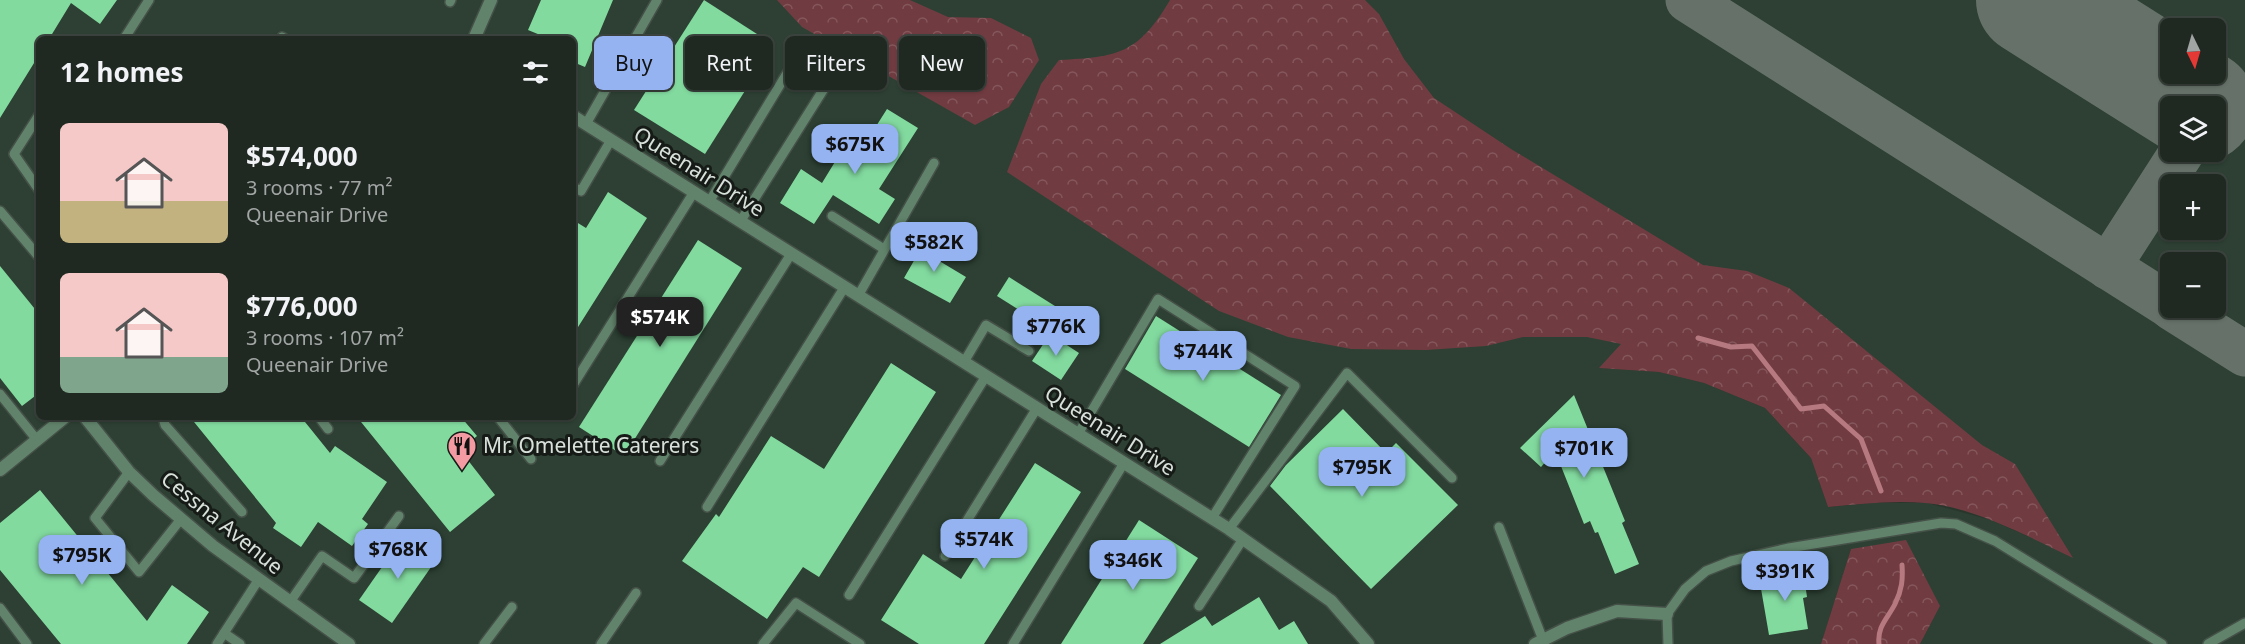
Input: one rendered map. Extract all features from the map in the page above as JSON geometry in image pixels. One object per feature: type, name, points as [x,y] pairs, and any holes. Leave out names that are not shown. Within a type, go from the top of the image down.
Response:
[{"type":"street","points":[[475,36],[490,0]]},
{"type":"street","name":"Queenair Drive","points":[[576,118],[1229,529],[1331,601],[1368,644]]},
{"type":"street","points":[[0,470],[61,420]]},
{"type":"street","name":"Cessna Avenue","points":[[88,420],[129,472],[181,519],[348,644]]},
{"type":"street","points":[[1539,642],[1617,611],[1667,614]]},
{"type":"lane","points":[[126,36],[149,0]]},
{"type":"lane","points":[[586,124],[657,0]]},
{"type":"lane","points":[[710,202],[792,64],[825,87],[740,222]]},
{"type":"lane","points":[[36,120],[14,154],[36,186]]},
{"type":"lane","points":[[576,188],[581,191],[611,140]]},
{"type":"lane","points":[[858,296],[934,163]]},
{"type":"lane","points":[[576,380],[694,192]]},
{"type":"lane","points":[[0,211],[36,253]]},
{"type":"lane","points":[[832,216],[885,249]]},
{"type":"lane","points":[[660,461],[791,254]]},
{"type":"lane","points":[[707,507],[844,288]]},
{"type":"lane","points":[[1077,434],[1158,299],[1295,386],[1212,519]]},
{"type":"lane","points":[[964,362],[986,325],[1029,351]]},
{"type":"lane","points":[[1229,529],[1347,373],[1452,478]]},
{"type":"lane","points":[[849,596],[986,376]]},
{"type":"lane","points":[[0,394],[37,440]]},
{"type":"lane","points":[[945,556],[1037,408]]},
{"type":"lane","points":[[164,420],[242,512]]},
{"type":"lane","points":[[321,420],[328,429]]},
{"type":"lane","points":[[500,420],[531,459]]},
{"type":"lane","points":[[1013,644],[1124,463]]},
{"type":"lane","points":[[129,472],[95,518],[139,572],[181,519]]},
{"type":"lane","points":[[290,602],[322,556],[354,578],[399,516]]},
{"type":"lane","points":[[1668,644],[1667,614],[1685,589],[1699,577],[1731,561],[1866,533],[1921,525],[1956,524],[1995,541],[2162,644]]},
{"type":"lane","points":[[1499,527],[1539,642]]},
{"type":"lane","points":[[1199,606],[1244,539]]},
{"type":"lane","points":[[217,644],[260,579]]},
{"type":"lane","points":[[601,644],[636,593]]},
{"type":"lane","points":[[763,644],[796,603],[860,644]]},
{"type":"lane","points":[[484,644],[512,607]]},
{"type":"lane","points":[[0,608],[27,644]]},
{"type":"lane","points":[[2208,644],[2245,624]]},
{"type":"lane","points":[[224,633],[240,644]]},
{"type":"shaded area","points":[[0,0],[2245,0],[2245,644],[1920,644],[1940,606],[1851,549],[1821,644],[0,644]],"holes":[[[1600,368],[1791,369],[2029,537],[1991,520],[1927,503],[1874,503],[1828,507],[1811,458],[1765,408],[1704,383],[1659,372]]]},
{"type":"green space","points":[[777,0],[910,0],[948,17],[991,18],[1031,38],[1039,60],[1009,107],[975,125],[913,90],[985,90],[985,36],[899,36],[899,82],[887,75],[887,36],[818,36],[802,27]]},
{"type":"green space","points":[[1170,0],[1365,0],[1379,14],[1404,59],[1434,98],[1511,149],[1703,265],[1747,271],[1789,288],[1982,445],[2015,464],[2073,558],[2001,524],[1963,510],[1944,506],[1901,502],[1828,507],[1811,458],[1765,408],[1704,383],[1659,372],[1599,368],[1621,344],[1587,337],[1523,337],[1486,346],[1426,350],[1351,349],[1288,337],[1219,311],[1007,172],[1041,84],[1059,60],[1097,57],[1125,49],[1147,32]]},
{"type":"green space","points":[[1906,540],[1940,606],[1920,644],[1821,644],[1851,549]]},
{"type":"building","points":[[0,0],[117,0],[100,24],[71,3],[51,36],[36,36],[36,60],[0,118]]},
{"type":"building","points":[[541,0],[613,0],[598,36],[594,36],[594,45],[585,67],[576,63],[576,36],[543,36],[528,30]]},
{"type":"building","points":[[704,0],[760,36],[685,36],[685,90],[746,90],[705,154],[634,110],[647,90],[673,90],[673,49]]},
{"type":"building","points":[[887,109],[918,128],[879,189],[895,199],[879,224],[833,195],[814,224],[780,203],[801,169],[822,183],[841,152],[854,161]]},
{"type":"building","points":[[608,192],[647,218],[576,330],[576,222],[586,228]]},
{"type":"building","points":[[927,238],[942,247],[936,259],[966,277],[950,303],[904,278]]},
{"type":"building","points":[[698,240],[742,268],[624,456],[579,427]]},
{"type":"building","points":[[0,266],[36,310],[36,395],[22,406],[0,378]]},
{"type":"building","points":[[1009,277],[1074,318],[1062,337],[997,296]]},
{"type":"building","points":[[1156,316],[1281,395],[1249,447],[1125,369]]},
{"type":"building","points":[[1050,334],[1079,353],[1061,380],[1032,361]]},
{"type":"building","points":[[891,363],[936,392],[819,577],[803,567],[767,619],[682,561],[716,514],[719,517],[771,436],[824,469]]},
{"type":"building","points":[[1574,395],[1625,521],[1622,523],[1639,564],[1615,574],[1598,532],[1595,533],[1590,521],[1584,524],[1555,451],[1541,467],[1520,448]]},
{"type":"building","points":[[1343,409],[1386,453],[1396,443],[1458,505],[1371,589],[1270,486],[1286,465]]},
{"type":"building","points":[[192,420],[303,420],[330,453],[335,446],[387,482],[362,519],[368,524],[352,546],[318,522],[301,547],[273,528],[276,523]]},
{"type":"building","points":[[359,420],[464,420],[477,436],[460,450],[495,495],[450,532]]},
{"type":"building","points":[[1035,463],[1081,492],[984,644],[919,644],[881,620],[923,554],[961,579]]},
{"type":"building","points":[[40,490],[147,621],[172,585],[209,612],[187,644],[61,644],[0,570],[0,523]]},
{"type":"building","points":[[1139,520],[1198,558],[1143,644],[1061,644]]},
{"type":"building","points":[[403,537],[436,560],[392,623],[359,600]]},
{"type":"building","points":[[1803,569],[1807,597],[1803,598],[1808,629],[1769,635],[1759,577]]},
{"type":"building","points":[[1259,597],[1279,630],[1294,621],[1308,644],[1160,644],[1205,616],[1212,626]]},
{"type":"waterway","points":[[1698,338],[1731,347],[1752,346],[1801,409],[1824,406],[1861,439],[1881,491]]},
{"type":"waterway","points":[[1879,644],[1881,627],[1899,594],[1902,565]]},
{"type":"taxiway","points":[[1688,0],[2160,300]]},
{"type":"taxiway","points":[[2108,267],[2176,162]]},
{"type":"taxiway","points":[[2188,318],[2245,354]]},
{"type":"runway","points":[[2032,0],[2184,96]]},
{"type":"place","name":"Mr. Omelette Caterers","points":[[462,472]]}]
